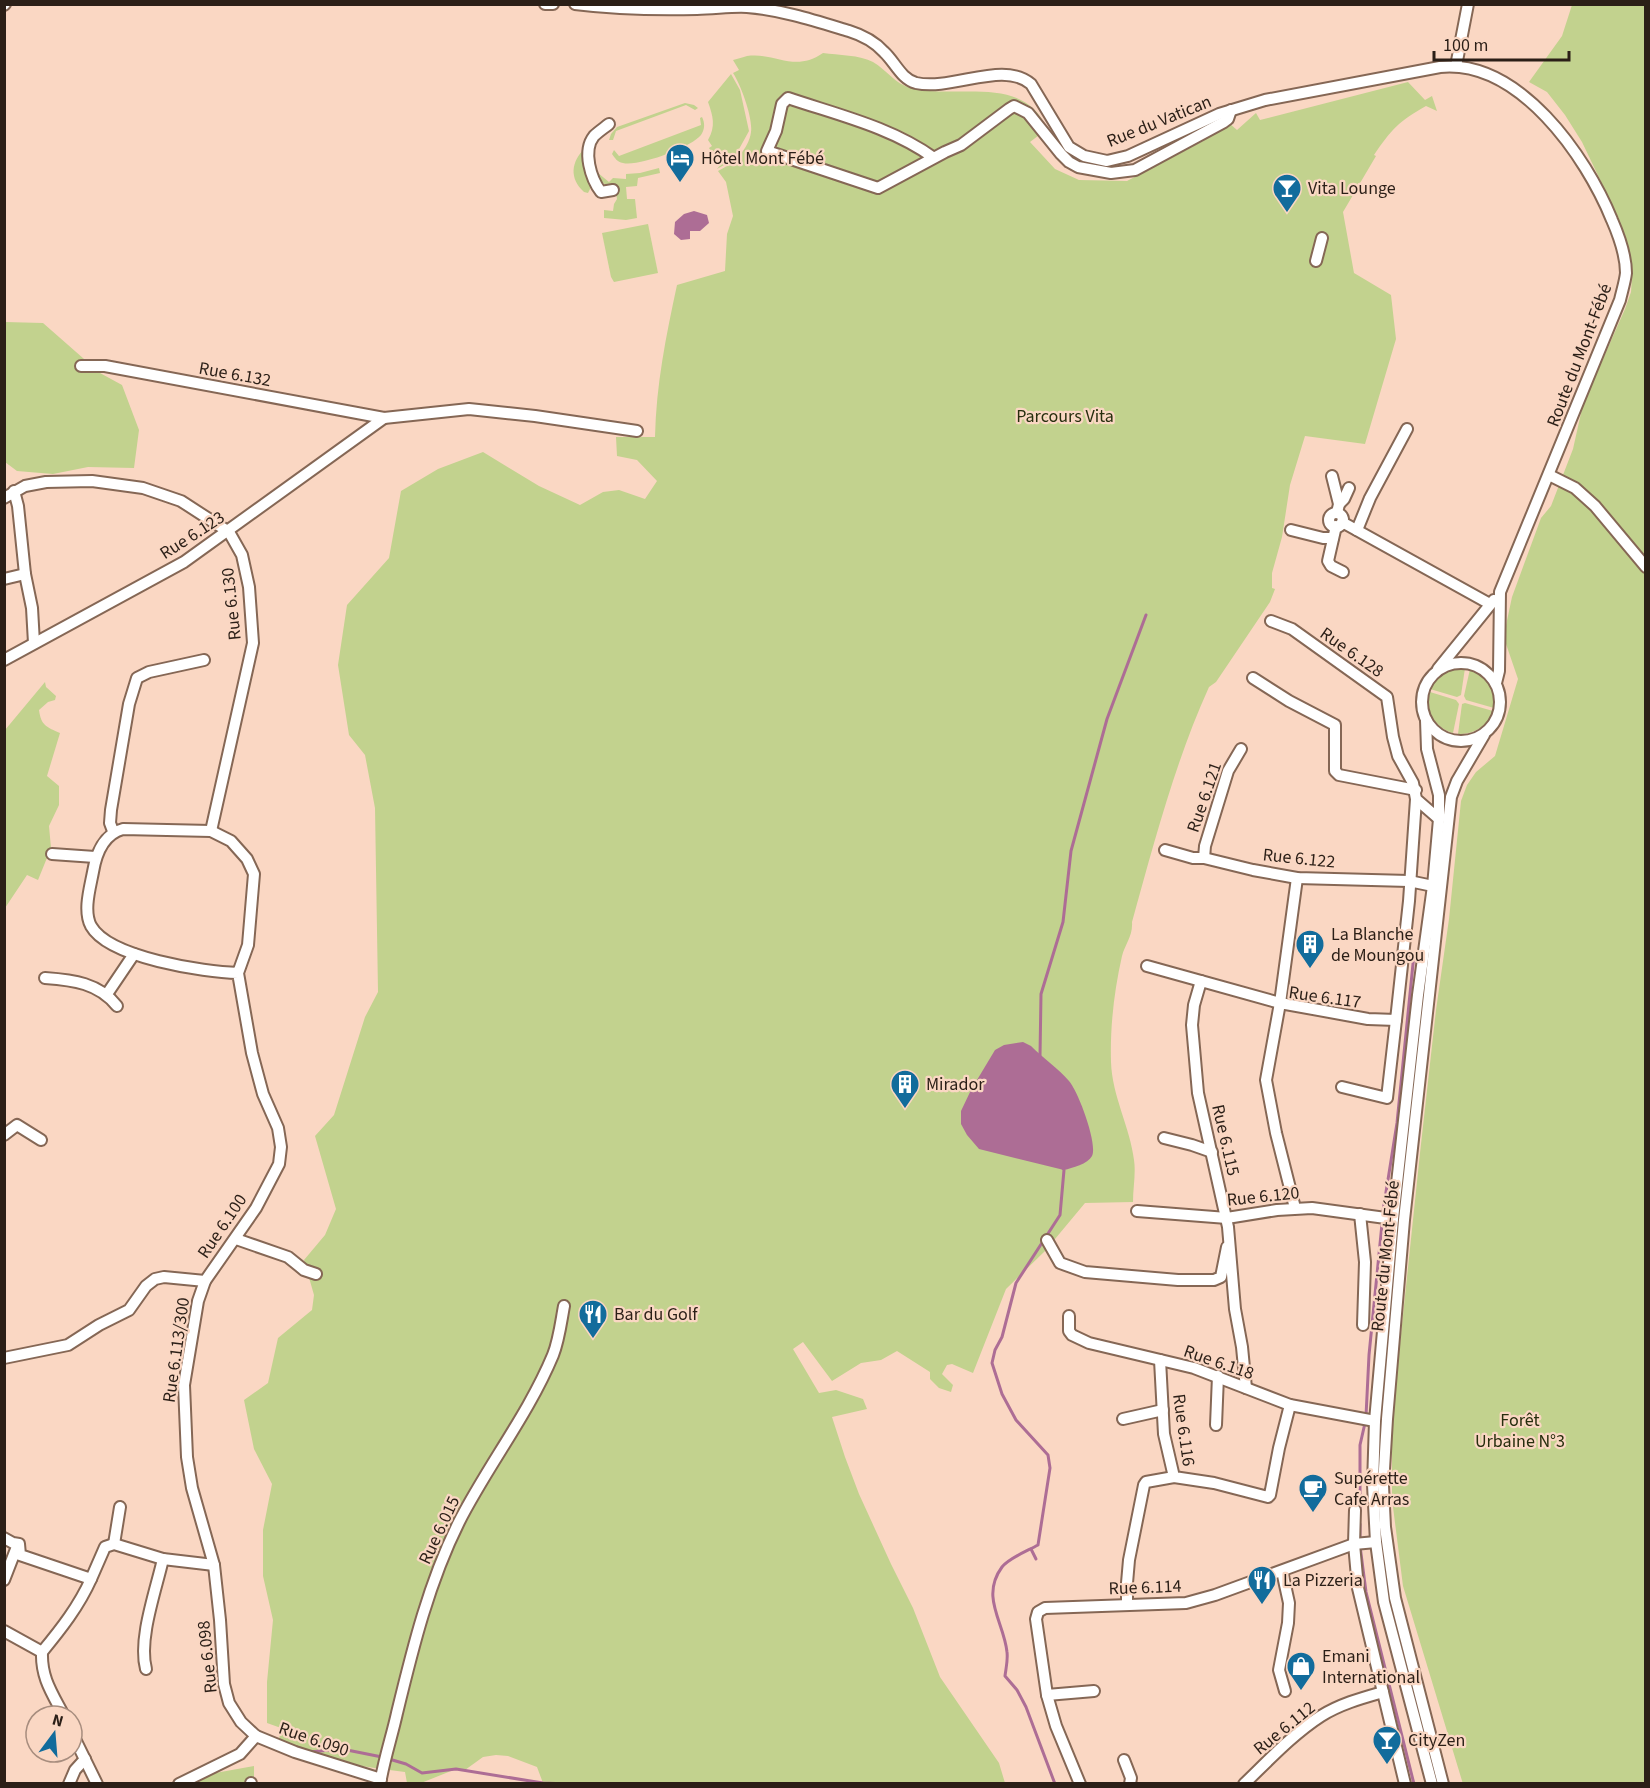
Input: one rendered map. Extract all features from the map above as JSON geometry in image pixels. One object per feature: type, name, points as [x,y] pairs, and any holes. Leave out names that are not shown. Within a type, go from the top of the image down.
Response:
[{"type":"street","points":[[545,4],[553,4]]},
{"type":"street","name":"Rue du Vatican","points":[[575,4],[639,9],[746,7],[776,11],[867,38],[883,51],[906,78],[915,82],[939,85],[1001,74],[1016,75],[1024,78],[1030,84],[1069,147],[1084,156],[1107,161],[1128,156],[1231,110],[1265,100],[1456,66]]},
{"type":"street","points":[[1456,66],[1468,4]]},
{"type":"street","name":"Route du Mont-Fébé","points":[[1456,66],[1480,73],[1504,84],[1531,102],[1570,143],[1606,206],[1623,253],[1626,272],[1620,300],[1500,592],[1499,670],[1496,683]]},
{"type":"street","points":[[934,158],[914,143],[872,126],[788,98],[782,104],[776,131],[767,151],[878,188],[961,145],[1014,106],[1028,113],[1069,162],[1090,171],[1124,173],[1135,170],[1224,122],[1228,119],[1231,110]]},
{"type":"street","points":[[609,124],[593,137],[589,148],[590,170],[594,182],[602,192],[613,190]]},
{"type":"street","points":[[1316,261],[1322,238]]},
{"type":"street","name":"Rue 6.132","points":[[81,366],[105,366],[384,418]]},
{"type":"street","points":[[384,418],[469,409],[637,431]]},
{"type":"street","name":"Rue 6.123","points":[[4,660],[184,562],[229,532],[384,418]]},
{"type":"street","points":[[1357,530],[1370,498],[1407,429]]},
{"type":"street","points":[[1549,475],[1575,488],[1595,506],[1646,567]]},
{"type":"street","points":[[1332,476],[1338,516],[1383,547],[1490,604]]},
{"type":"street","name":"Rue 6.130","points":[[4,498],[25,486],[46,482],[92,481],[143,488],[181,501],[229,532],[242,555],[249,587],[253,643],[212,831]]},
{"type":"street","points":[[1343,572],[1331,566],[1328,561],[1338,516],[1349,488]]},
{"type":"street","points":[[14,491],[32,608],[34,643]]},
{"type":"street","points":[[1291,530],[1323,538],[1333,538]]},
{"type":"street","points":[[4,579],[25,574]]},
{"type":"street","points":[[1435,672],[1445,666],[1469,663],[1484,670],[1496,683],[1501,701],[1500,712],[1494,725],[1484,735],[1466,741],[1454,741],[1437,733],[1426,720],[1422,699],[1424,689],[1435,672],[1500,592]]},
{"type":"street","name":"Rue 6.128","points":[[1270,621],[1292,629],[1387,697],[1398,756],[1416,795],[1439,819]]},
{"type":"street","points":[[113,831],[110,824],[111,810],[129,704],[137,678],[149,672],[204,660]]},
{"type":"street","points":[[1253,678],[1289,701],[1335,725],[1335,771],[1339,775],[1416,795],[1388,1098],[1342,1087]]},
{"type":"street","name":"Route du Mont-Fébé","points":[[1426,720],[1427,749],[1439,795],[1439,819],[1393,1219],[1375,1421],[1373,1485],[1376,1542],[1386,1612],[1432,1784]]},
{"type":"street","name":"Route du Mont-Fébé","points":[[1443,1784],[1395,1598],[1385,1527],[1383,1486],[1403,1232],[1451,797],[1484,735]]},
{"type":"street","name":"Rue 6.121","points":[[1204,858],[1205,846],[1227,771],[1241,749]]},
{"type":"street","points":[[123,829],[212,831],[231,841],[247,859],[254,874],[248,945],[238,973],[214,972],[134,954],[102,939],[91,926],[87,910],[95,857],[113,831],[123,829]]},
{"type":"street","name":"Rue 6.122","points":[[1165,850],[1193,858],[1204,858],[1297,878],[1409,881],[1433,886]]},
{"type":"street","points":[[52,854],[95,857]]},
{"type":"street","points":[[1147,966],[1280,1003],[1297,878]]},
{"type":"street","points":[[107,994],[134,954]]},
{"type":"street","name":"Rue 6.100","points":[[4,1358],[74,1342],[99,1325],[129,1310],[146,1286],[155,1279],[205,1281],[236,1239],[274,1175],[279,1164],[280,1147],[278,1128],[263,1094],[252,1053],[238,973]]},
{"type":"street","points":[[45,978],[79,982],[107,994],[117,1006]]},
{"type":"street","name":"Rue 6.115","points":[[1202,981],[1194,1005],[1192,1025],[1198,1093],[1227,1218],[1235,1309],[1246,1388]]},
{"type":"street","name":"Rue 6.117","points":[[1295,1208],[1276,1133],[1266,1080],[1280,1003],[1368,1019],[1396,1020]]},
{"type":"street","points":[[4,1135],[17,1125],[41,1140]]},
{"type":"street","points":[[1164,1138],[1212,1152]]},
{"type":"street","name":"Rue 6.120","points":[[1137,1211],[1227,1218],[1295,1208],[1393,1219]]},
{"type":"street","points":[[1360,1214],[1365,1262],[1362,1325]]},
{"type":"street","points":[[236,1239],[288,1257],[304,1270],[316,1274]]},
{"type":"street","points":[[1047,1240],[1060,1263],[1085,1272],[1178,1280],[1214,1280],[1221,1277],[1228,1241]]},
{"type":"street","name":"Rue 6.113/300","points":[[205,1281],[198,1300],[184,1385],[184,1420],[192,1488],[214,1565]]},
{"type":"street","name":"Rue 6.015","points":[[380,1781],[415,1636],[438,1569],[459,1523],[516,1428],[549,1364],[558,1337],[564,1306]]},
{"type":"street","name":"Rue 6.118","points":[[1069,1316],[1069,1331],[1072,1335],[1089,1343],[1218,1376],[1290,1405],[1375,1421]]},
{"type":"street","name":"Rue 6.116","points":[[1160,1360],[1164,1434],[1174,1478],[1214,1483],[1263,1497],[1270,1495],[1290,1405]]},
{"type":"street","points":[[1216,1425],[1218,1376]]},
{"type":"street","points":[[1123,1419],[1162,1410]]},
{"type":"street","points":[[1127,1604],[1126,1583],[1129,1560],[1144,1485],[1146,1482],[1174,1478]]},
{"type":"street","points":[[114,1544],[120,1506]]},
{"type":"street","points":[[1354,1510],[1358,1588],[1405,1784]]},
{"type":"street","points":[[4,1538],[19,1544]]},
{"type":"street","name":"Rue 6.114","points":[[1047,1695],[1036,1619],[1038,1612],[1046,1608],[1186,1603],[1215,1595],[1354,1544],[1376,1542]]},
{"type":"street","points":[[19,1544],[20,1555],[91,1579]]},
{"type":"street","points":[[4,1580],[19,1544]]},
{"type":"street","points":[[57,1704],[44,1677],[42,1652],[60,1631],[85,1592],[105,1547],[114,1544],[163,1559],[214,1565]]},
{"type":"street","points":[[146,1670],[144,1641],[163,1559]]},
{"type":"street","name":"Rue 6.098","points":[[214,1565],[223,1676],[229,1703],[241,1722],[256,1736]]},
{"type":"street","points":[[1282,1571],[1289,1603],[1288,1623],[1279,1670],[1285,1691]]},
{"type":"street","points":[[4,1631],[42,1652]]},
{"type":"street","points":[[1080,1784],[1056,1726],[1047,1695],[1094,1691]]},
{"type":"street","name":"Rue 6.112","points":[[1244,1784],[1299,1732],[1322,1716],[1348,1703],[1383,1692]]},
{"type":"street","name":"Rue 6.090","points":[[179,1784],[240,1754],[256,1736],[380,1781]]},
{"type":"street","points":[[69,1784],[75,1770],[85,1759],[97,1784]]},
{"type":"street","points":[[1124,1760],[1131,1784]]},
{"type":"green space","name":"Forêt Urbaine N°3","points":[[1572,5],[1645,5],[1645,1783],[1463,1784],[1403,1586],[1392,1499],[1392,1420],[1461,801],[1467,785],[1476,772],[1495,756],[1518,679],[1506,644],[1505,630],[1512,597],[1541,518],[1551,506],[1573,449],[1583,404],[1631,292],[1632,276],[1626,242],[1616,213],[1582,142],[1547,92],[1529,82],[1562,36]]},
{"type":"green space","name":"Parcours Vita","points":[[823,53],[868,60],[900,83],[911,88],[929,91],[988,92],[1023,101],[1036,112],[1047,129],[1030,142],[1055,169],[1079,180],[1127,181],[1203,141],[1229,123],[1237,130],[1256,113],[1260,120],[1408,82],[1425,100],[1432,96],[1437,111],[1426,106],[1409,116],[1391,132],[1374,155],[1376,156],[1343,212],[1354,273],[1391,295],[1396,339],[1365,444],[1305,436],[1290,485],[1282,537],[1272,573],[1272,588],[1275,589],[1270,602],[1216,682],[1209,687],[1166,803],[1131,932],[1122,956],[1112,1022],[1112,1075],[1134,1160],[1133,1202],[1085,1203],[1045,1251],[1006,1289],[973,1373],[952,1364],[947,1365],[942,1374],[953,1385],[951,1392],[939,1388],[930,1379],[930,1372],[897,1351],[881,1360],[861,1363],[832,1381],[803,1342],[793,1349],[819,1393],[836,1390],[863,1399],[867,1409],[832,1417],[845,1457],[859,1494],[913,1608],[940,1677],[999,1763],[1005,1783],[543,1783],[537,1767],[508,1756],[496,1755],[483,1757],[465,1770],[456,1769],[421,1783],[407,1783],[405,1772],[340,1762],[293,1747],[279,1740],[281,1728],[267,1723],[267,1682],[273,1620],[263,1576],[263,1530],[272,1484],[254,1449],[244,1400],[268,1383],[278,1338],[312,1310],[314,1295],[304,1260],[325,1235],[336,1209],[315,1136],[334,1115],[365,1017],[378,992],[375,808],[365,755],[349,735],[338,665],[347,605],[389,558],[401,491],[438,469],[483,452],[539,486],[580,505],[603,492],[619,490],[645,499],[657,481],[637,460],[617,456],[616,437],[655,437],[665,342],[677,285],[725,271],[727,234],[733,216],[726,182],[718,171],[739,155],[747,144],[751,132],[746,102],[733,73],[739,70],[733,60],[757,56],[794,62],[813,59]]},
{"type":"green space","points":[[731,74],[740,90],[749,131],[733,160],[717,169],[722,163],[715,153],[704,159],[712,153],[709,148],[712,146],[708,140],[713,121],[708,102]]},
{"type":"green space","points":[[685,103],[698,108],[695,110],[686,105],[616,131],[613,140],[609,140],[617,127]]},
{"type":"green space","points":[[702,117],[704,126],[701,135],[676,150],[652,159],[630,163],[619,162],[612,154],[614,150],[619,156],[701,125],[700,118]]},
{"type":"green space","points":[[585,148],[583,160],[592,185],[588,193],[579,187],[574,176],[575,164]]},
{"type":"green space","points":[[659,168],[660,173],[638,178],[637,186],[626,187],[627,199],[635,199],[637,218],[626,220],[604,218],[604,210],[613,211],[617,199],[615,186],[606,185],[595,177],[598,173],[609,182],[613,178],[626,179],[626,174]]},
{"type":"green space","points":[[648,224],[658,273],[614,282],[602,233]]},
{"type":"green space","points":[[5,322],[43,323],[100,373],[122,385],[139,430],[134,468],[88,467],[53,474],[17,471],[5,462]]},
{"type":"green space","points":[[1455,668],[1465,668],[1461,695],[1457,697],[1430,689],[1440,676]]},
{"type":"green space","points":[[1470,669],[1482,675],[1490,684],[1494,695],[1494,708],[1466,700],[1464,696]]},
{"type":"green space","points":[[45,682],[46,687],[56,696],[55,700],[48,702],[39,710],[41,720],[45,725],[60,733],[47,776],[59,786],[59,805],[49,826],[51,848],[38,880],[27,875],[5,908],[5,730]]},
{"type":"green space","points":[[1430,692],[1456,700],[1459,704],[1453,733],[1441,727],[1432,717],[1429,705]]},
{"type":"green space","points":[[1462,704],[1493,711],[1484,725],[1469,733],[1458,734]]},
{"type":"green space","points":[[254,1766],[254,1780],[250,1783],[180,1784],[193,1777]]},
{"type":"shaded area","points":[[694,211],[707,215],[709,223],[700,231],[690,231],[690,239],[681,240],[674,234],[675,222],[684,214]]},
{"type":"shaded area","points":[[1023,1042],[1031,1046],[1060,1072],[1069,1081],[1077,1095],[1090,1130],[1093,1150],[1090,1159],[1075,1167],[1064,1170],[979,1149],[961,1124],[961,1111],[995,1050],[1004,1045]]},
{"type":"waterway","points":[[1040,1056],[1041,994],[1063,922],[1071,851],[1107,719],[1146,615]]},
{"type":"waterway","points":[[1383,1211],[1397,1123],[1414,954]]},
{"type":"waterway","points":[[1055,1784],[1026,1707],[1017,1690],[1005,1676],[1007,1652],[993,1599],[996,1578],[1002,1567],[1038,1545],[1050,1468],[1048,1455],[1016,1420],[1002,1394],[992,1363],[995,1350],[1002,1337],[1016,1283],[1060,1215],[1064,1170],[1062,1167]]},
{"type":"waterway","points":[[1366,1416],[1369,1355],[1382,1224]]},
{"type":"waterway","points":[[1360,1511],[1360,1445],[1365,1423]]},
{"type":"waterway","points":[[1360,1524],[1360,1546],[1366,1592],[1414,1784]]},
{"type":"waterway","points":[[1031,1549],[1036,1559]]},
{"type":"waterway","points":[[309,1752],[342,1749],[382,1757]]},
{"type":"waterway","points":[[389,1759],[406,1764],[422,1773],[456,1769],[543,1783],[568,1784]]},
{"type":"place","name":"Hôtel Mont Fébé","points":[[680,184]]},
{"type":"place","name":"Vita Lounge","points":[[1287,214]]},
{"type":"place","name":"La Blanche de Moungou","points":[[1310,970]]},
{"type":"place","name":"Mirador","points":[[905,1110]]},
{"type":"place","name":"Bar du Golf","points":[[593,1340]]},
{"type":"place","name":"Supérette Cafe Arras","points":[[1313,1514]]},
{"type":"place","name":"La Pizzeria","points":[[1262,1606]]},
{"type":"place","name":"Emani International","points":[[1301,1692]]},
{"type":"place","name":"CityZen","points":[[1387,1766]]}]
